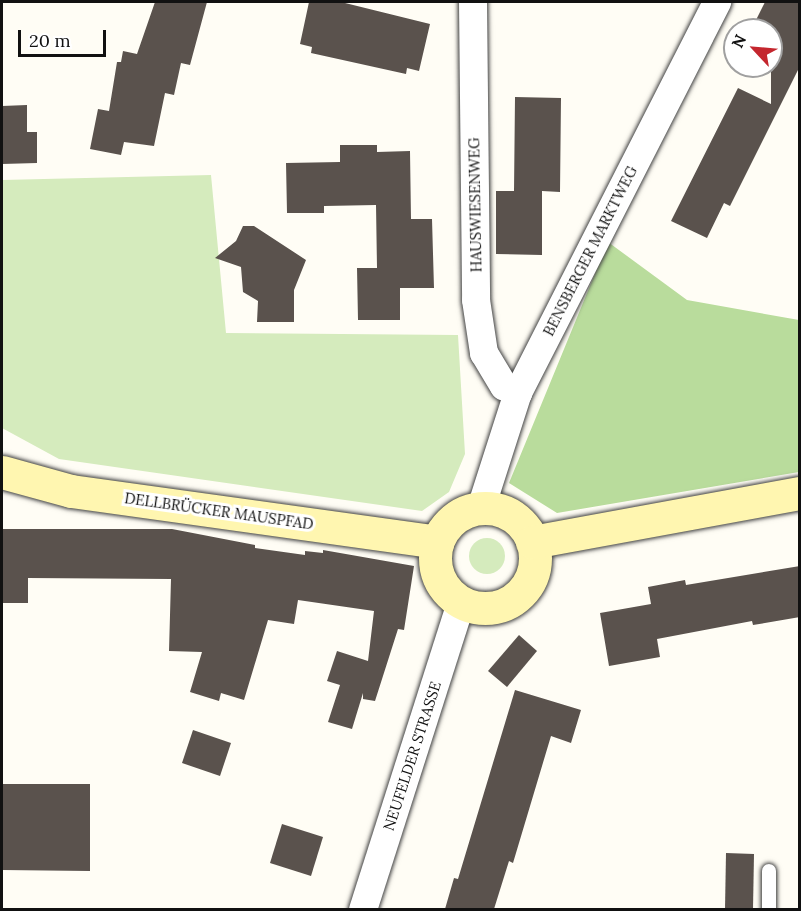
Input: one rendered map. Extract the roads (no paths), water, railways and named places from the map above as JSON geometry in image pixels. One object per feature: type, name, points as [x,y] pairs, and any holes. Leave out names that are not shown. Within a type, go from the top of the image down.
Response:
[{"type":"main road","name":"DELLBRÜCKER MAUSPFAD","points":[[2,472],[71,491],[438,542]]},
{"type":"main road","points":[[532,542],[800,493]]},
{"type":"main road","points":[[481,508],[513,516],[532,542],[532,576],[523,590],[494,607],[461,602],[447,592],[438,576],[435,559],[438,542],[454,518],[481,508]]},
{"type":"street","name":"HAUSWIESENWEG","points":[[473,2],[477,300],[484,353],[504,386],[518,393]]},
{"type":"street","name":"BENSBERGER MARKTWEG","points":[[481,508],[518,393],[717,2]]},
{"type":"street","name":"NEUFELDER STRASSE","points":[[363,909],[461,602]]},
{"type":"lane","points":[[769,871],[770,909]]}]
